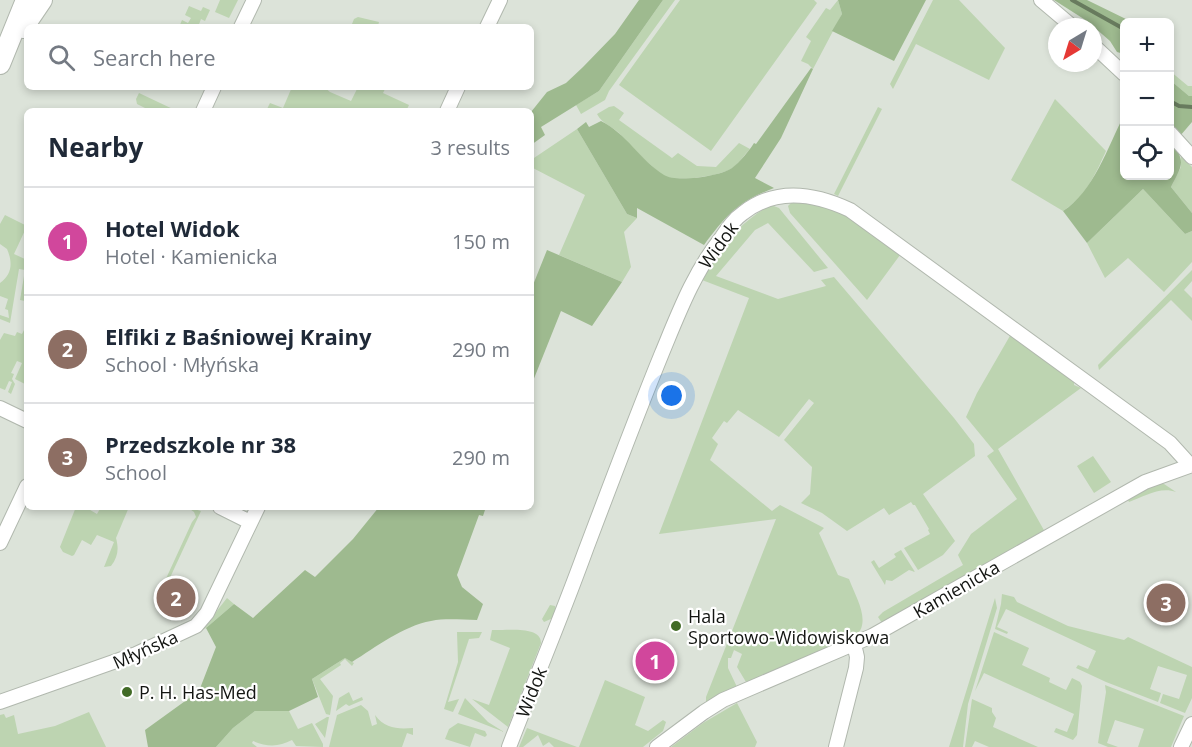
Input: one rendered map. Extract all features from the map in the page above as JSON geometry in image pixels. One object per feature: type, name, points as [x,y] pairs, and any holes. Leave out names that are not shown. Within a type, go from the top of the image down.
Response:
[{"type":"main road","points":[[3,58],[26,0]]},
{"type":"main road","points":[[26,24],[42,0]]},
{"type":"main road","points":[[3,58],[24,27]]},
{"type":"street","points":[[243,24],[254,0]]},
{"type":"street","points":[[488,24],[500,0]]},
{"type":"street","points":[[1041,0],[1062,18]]},
{"type":"street","points":[[1102,53],[1123,72]]},
{"type":"street","points":[[204,108],[213,90]]},
{"type":"street","points":[[448,108],[457,90]]},
{"type":"street","points":[[1174,137],[1192,157]]},
{"type":"street","name":"Widok","points":[[509,747],[635,420],[691,284],[711,251],[730,226],[742,213],[766,200],[790,195],[814,196],[850,210],[1134,416],[1170,443],[1191,465]]},
{"type":"street","points":[[0,408],[24,420]]},
{"type":"street","name":"Kamienicka","points":[[657,747],[723,700],[872,636],[1132,489],[1191,465]]},
{"type":"street","points":[[0,543],[24,492]]},
{"type":"street","points":[[226,510],[250,522]]},
{"type":"street","name":"Młyńska","points":[[0,702],[127,658],[196,626],[207,613],[256,510]]},
{"type":"street","points":[[836,747],[856,669],[857,657],[854,644]]},
{"type":"street","points":[[1181,747],[1192,724]]},
{"type":"green space","points":[[220,0],[238,0],[229,18],[215,12]]},
{"type":"green space","points":[[639,0],[663,0],[599,91],[541,127],[545,135],[534,143],[534,108],[547,92],[566,83],[615,34]]},
{"type":"green space","points":[[663,0],[675,0],[609,91],[605,100],[581,114],[576,105],[599,91]]},
{"type":"green space","points":[[680,0],[814,0],[817,3],[711,151],[619,85]]},
{"type":"green space","points":[[838,0],[842,14],[813,69],[801,61],[811,41],[806,37],[826,8],[830,10]]},
{"type":"green space","points":[[838,0],[926,0],[894,61],[832,31],[842,14]]},
{"type":"green space","points":[[933,0],[959,0],[1005,48],[989,80],[916,44],[893,89],[890,84]]},
{"type":"green space","points":[[1054,0],[1087,0],[1124,18],[1120,18],[1120,53],[1102,34],[1102,18],[1082,18]]},
{"type":"green space","points":[[189,6],[201,11],[203,7],[210,10],[205,21],[201,19],[199,24],[180,24],[182,20],[188,23],[191,18],[185,15]]},
{"type":"green space","points":[[358,17],[379,22],[378,24],[352,24]]},
{"type":"green space","points":[[811,68],[813,69],[781,138],[755,178],[774,188],[751,198],[734,210],[704,245],[637,208],[637,218],[627,214],[577,129],[586,122],[589,127],[601,121],[618,132],[655,169],[670,177],[698,178],[718,174],[732,168],[754,143],[756,144]]},
{"type":"green space","points":[[1174,74],[1188,86],[1192,86],[1192,96],[1174,83]]},
{"type":"green space","points":[[1174,83],[1192,96],[1192,122],[1180,136],[1174,128]]},
{"type":"green space","points":[[291,90],[328,90],[351,101],[356,90],[384,90],[383,93],[409,105],[408,108],[283,108]]},
{"type":"green space","points":[[139,93],[171,108],[145,108],[137,104],[136,99]]},
{"type":"green space","points":[[1055,99],[1106,151],[1084,192],[1063,211],[1011,180]]},
{"type":"green space","points":[[270,103],[283,108],[268,108]]},
{"type":"green space","points":[[614,106],[624,113],[619,120],[672,158],[678,153],[697,166],[716,167],[739,143],[750,149],[736,165],[725,172],[689,179],[666,177],[597,114]]},
{"type":"green space","points":[[878,107],[882,109],[838,196],[834,194]]},
{"type":"green space","points":[[1120,124],[1120,180],[1174,180],[1174,146],[1181,162],[1178,172],[1171,187],[1192,213],[1192,231],[1185,234],[1143,189],[1087,243],[1063,211],[1083,192],[1106,154]]},
{"type":"green space","points":[[577,129],[627,214],[637,218],[624,232],[631,267],[622,282],[559,255],[585,195],[534,169],[534,158]]},
{"type":"green space","points":[[1181,156],[1192,167],[1192,213],[1171,187],[1181,167]]},
{"type":"green space","points":[[1143,189],[1185,234],[1192,231],[1192,262],[1164,292],[1128,258],[1105,278],[1087,243]]},
{"type":"green space","points":[[792,202],[828,205],[856,219],[900,255],[867,300],[790,213],[788,206]]},
{"type":"green space","points":[[771,205],[779,208],[828,268],[814,272],[768,223],[755,230],[716,276],[778,299],[826,286],[821,280],[834,277],[954,418],[974,444],[975,456],[923,494],[955,541],[943,555],[918,570],[904,548],[930,534],[915,505],[911,502],[889,515],[884,508],[847,531],[822,513],[801,503],[810,494],[812,467],[784,440],[814,403],[809,399],[779,437],[738,410],[727,423],[724,421],[712,438],[718,444],[710,460],[772,511],[780,505],[824,528],[819,533],[838,575],[849,579],[863,619],[862,626],[852,639],[746,682],[737,667],[742,654],[734,650],[731,658],[728,658],[728,668],[737,687],[706,703],[706,697],[776,519],[659,534],[749,298],[702,280],[714,258],[730,237],[750,219]]},
{"type":"green space","points":[[5,215],[24,224],[24,232],[14,254],[24,259],[24,270],[19,269],[10,323],[0,319],[0,315],[9,318],[8,310],[5,309],[8,299],[0,296],[0,283],[7,276],[11,264],[7,249],[0,244],[0,224]]},
{"type":"green space","points":[[547,250],[622,282],[592,326],[561,311],[534,378],[534,282]]},
{"type":"green space","points":[[1192,270],[1192,281],[1184,290],[1192,298],[1192,321],[1171,300],[1099,370],[1098,365]]},
{"type":"green space","points":[[24,276],[24,301],[20,300]]},
{"type":"green space","points":[[24,330],[24,384],[15,379],[22,363],[17,361],[11,373],[14,374],[12,379],[15,384],[11,394],[8,392],[12,382],[9,381],[5,390],[0,388],[0,340],[4,333],[15,336],[17,332],[22,334]]},
{"type":"green space","points":[[1011,334],[1074,380],[1074,385],[1081,388],[998,449],[1045,532],[882,623],[878,617],[883,612],[963,565],[958,555],[971,534],[1017,499],[987,456],[994,451],[966,417]]},
{"type":"green space","points":[[1093,456],[1111,482],[1094,493],[1077,466]]},
{"type":"green space","points":[[1157,483],[1164,484],[1176,492],[1158,491],[1129,502],[1127,498]]},
{"type":"green space","points":[[75,510],[90,510],[97,514],[99,510],[128,510],[116,538],[117,553],[111,566],[104,567],[114,542],[97,535],[91,545],[82,540],[72,556],[63,552],[60,547]]},
{"type":"green space","points":[[191,510],[201,511],[161,597],[158,596],[196,517]]},
{"type":"green space","points":[[377,510],[485,510],[483,516],[479,515],[457,575],[462,587],[483,604],[477,620],[431,621],[410,627],[352,662],[345,658],[312,679],[318,697],[289,711],[255,711],[233,728],[216,747],[148,747],[145,730],[199,691],[216,647],[206,628],[234,604],[253,618],[305,570],[315,577],[353,539]]},
{"type":"green space","points":[[901,550],[915,572],[909,570],[892,581],[886,580],[885,585],[871,562],[874,560],[879,568],[896,557],[894,554]]},
{"type":"green space","points":[[177,584],[189,590],[184,601],[171,595]]},
{"type":"green space","points":[[1002,594],[1014,597],[1017,602],[1068,626],[1124,640],[1128,637],[1192,667],[1192,698],[1185,713],[1160,703],[1163,694],[1179,699],[1187,675],[1158,666],[1150,689],[1161,693],[1158,702],[1076,668],[1078,665],[1088,669],[1096,651],[1006,609],[997,627],[1008,632],[1007,634],[995,629]]},
{"type":"green space","points":[[227,598],[234,604],[206,628],[167,647],[205,626]]},
{"type":"green space","points":[[995,598],[997,608],[968,704],[963,747],[949,747]]},
{"type":"green space","points":[[550,605],[555,606],[556,610],[553,618],[544,622],[542,619]]},
{"type":"green space","points":[[492,630],[529,631],[539,637],[541,643],[508,727],[472,699],[489,705],[510,648],[490,640]]},
{"type":"green space","points":[[457,632],[482,632],[479,638],[469,639],[448,702],[459,699],[453,712],[444,709],[458,662]]},
{"type":"green space","points":[[994,632],[1029,648],[1022,665],[1050,678],[1049,682],[1066,690],[1072,678],[1080,682],[1082,686],[1077,735],[1073,740],[1054,732],[1056,728],[1067,732],[1074,714],[984,673],[975,691]]},
{"type":"green space","points":[[345,658],[354,663],[352,666],[345,659],[340,663],[341,665],[320,679],[333,696],[330,715],[326,714],[312,679]]},
{"type":"green space","points":[[605,680],[645,697],[635,725],[648,731],[663,720],[666,722],[663,731],[643,747],[579,747]]},
{"type":"green space","points":[[1105,685],[1184,716],[1171,747],[1138,747],[1144,729],[1115,720],[1107,743],[1118,747],[1108,747],[1098,743],[1106,692]]},
{"type":"green space","points":[[349,692],[353,701],[362,697],[363,700],[349,706],[346,704],[336,711],[339,698]]},
{"type":"green space","points":[[465,698],[488,722],[504,732],[458,714]]},
{"type":"green space","points":[[972,699],[992,708],[996,718],[993,727],[1038,747],[989,747],[975,741],[972,747],[965,747]]},
{"type":"green space","points":[[737,703],[757,742],[755,747],[671,747],[703,723]]},
{"type":"green space","points":[[361,705],[368,711],[372,726],[377,724],[375,715],[383,723],[392,727],[413,728],[413,735],[407,733],[402,747],[329,747],[337,715]]},
{"type":"green space","points":[[255,711],[289,711],[298,729],[312,723],[323,747],[296,746],[292,740],[273,745],[253,741],[252,743],[257,747],[216,747],[233,728]]},
{"type":"green space","points":[[89,712],[106,747],[0,747],[0,715],[4,714],[6,718],[14,715],[18,734],[55,726]]},
{"type":"green space","points":[[329,717],[325,738],[315,724]]},
{"type":"green space","points":[[458,723],[485,731],[487,735],[485,737],[475,733],[470,747],[445,739],[449,729]]},
{"type":"green space","points":[[527,728],[577,747],[554,747],[549,742],[543,746],[538,735],[523,747],[519,747]]},
{"type":"waterway","points":[[1072,0],[1120,27]]},
{"type":"waterway","points":[[1174,103],[1192,107]]},
{"type":"place","name":"Elfiki z Baśniowej Krainy","points":[[176,598]]},
{"type":"place","name":"Przedszkole nr 38","points":[[1166,603]]},
{"type":"place","name":"Hala Sportowo-Widowiskowa","points":[[676,626]]},
{"type":"place","name":"Hotel Widok","points":[[655,661]]},
{"type":"place","name":"P. H. Has-Med","points":[[127,692]]}]
